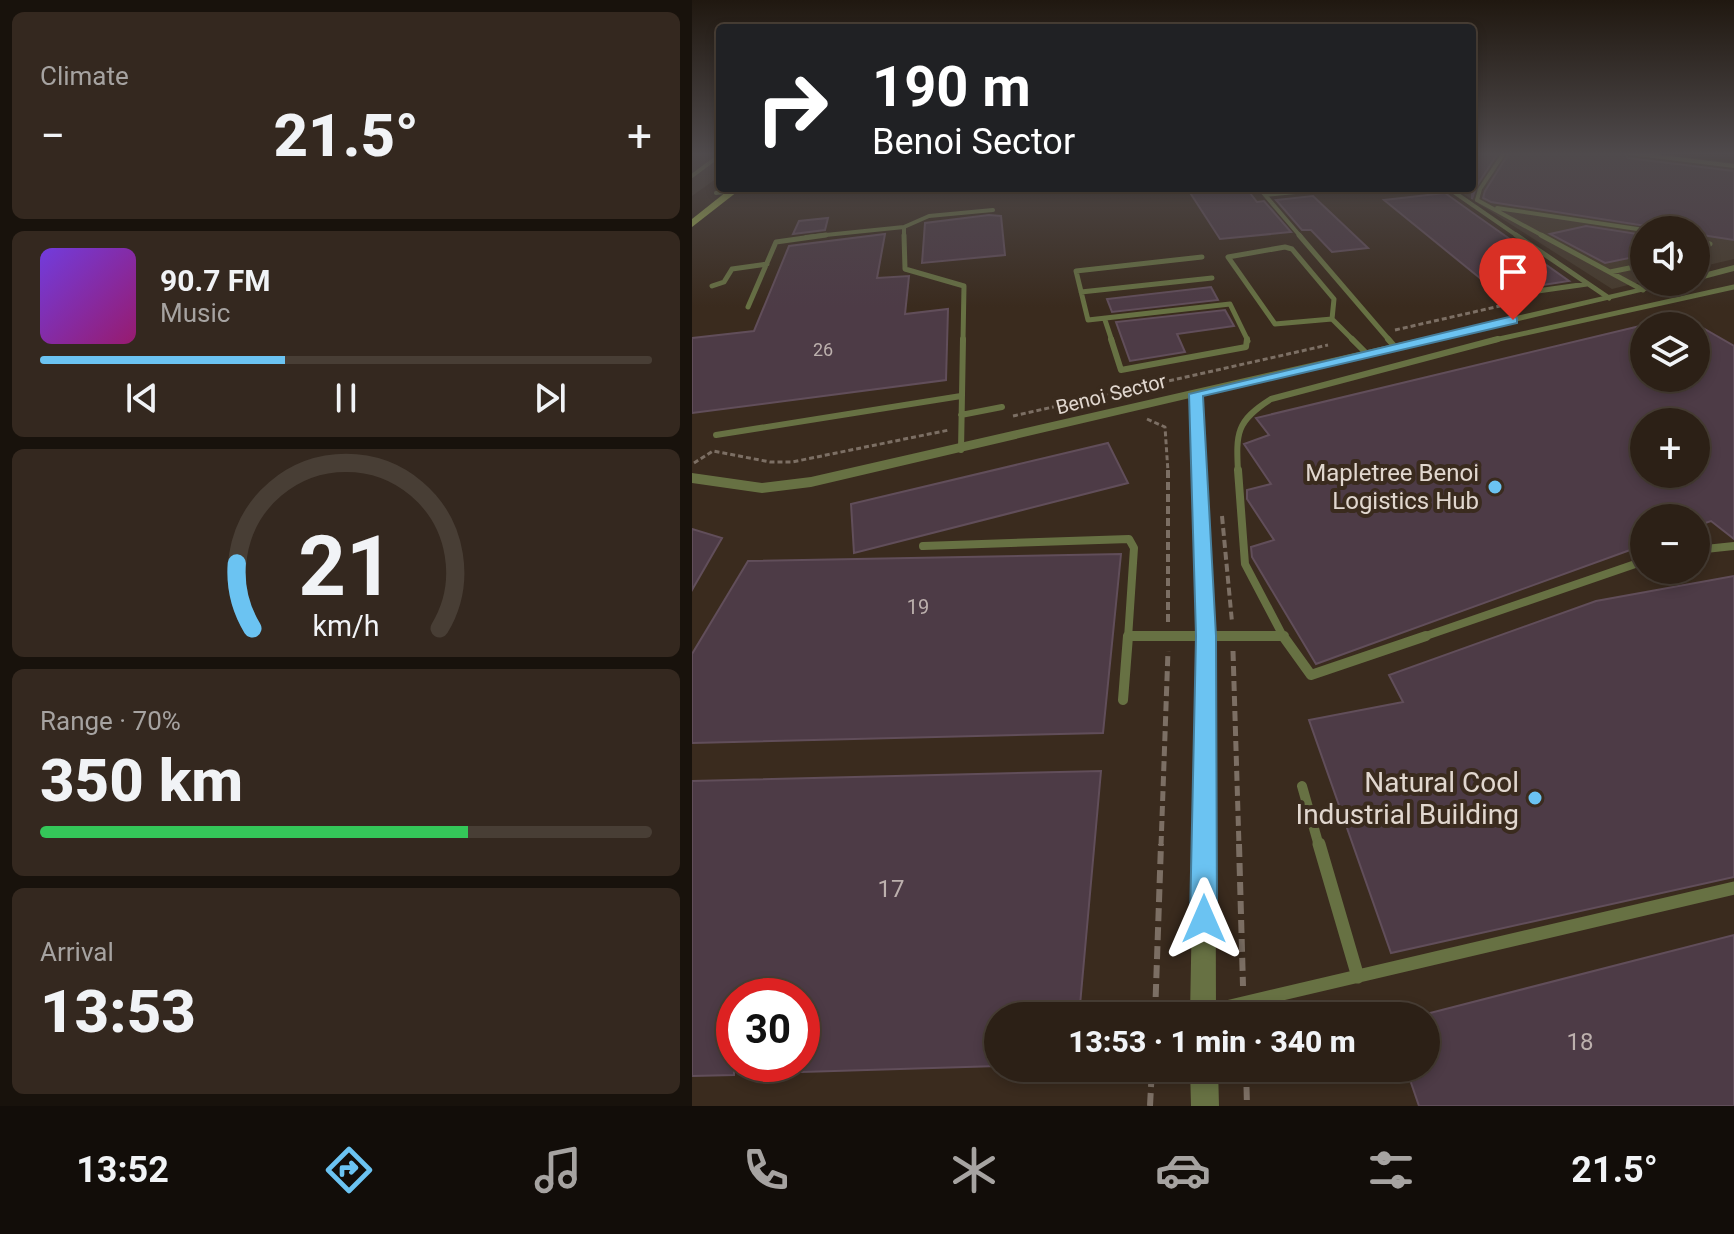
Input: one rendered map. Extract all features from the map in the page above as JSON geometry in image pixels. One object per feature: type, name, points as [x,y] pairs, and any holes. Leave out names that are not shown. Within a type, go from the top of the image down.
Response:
[{"type":"main road","points":[[692,224],[716,205]]},
{"type":"street","points":[[1710,274],[1734,268]]},
{"type":"street","name":"Benoi Sector","points":[[692,478],[739,487],[784,487],[961,450],[1630,293]]},
{"type":"street","points":[[1196,394],[1206,636],[1203,1002]]},
{"type":"street","points":[[1204,1082],[1205,1106]]},
{"type":"lane","points":[[1273,205],[1395,347]]},
{"type":"lane","points":[[1472,205],[1609,298]]},
{"type":"lane","points":[[1484,205],[1630,283]]},
{"type":"lane","points":[[1488,207],[1630,228]]},
{"type":"lane","points":[[748,307],[776,242],[786,238],[904,227],[929,216],[993,210]]},
{"type":"lane","points":[[904,227],[905,269],[964,286],[961,450]]},
{"type":"lane","points":[[1292,249],[1334,299],[1332,319],[1275,324],[1229,256],[1292,249]]},
{"type":"lane","points":[[1105,320],[1121,370],[1248,345],[1230,304],[1088,320],[1076,271],[1202,257]]},
{"type":"lane","points":[[712,286],[724,282],[732,269],[767,264]]},
{"type":"lane","points":[[1608,272],[1630,268]]},
{"type":"lane","points":[[1081,292],[1212,278]]},
{"type":"lane","points":[[1509,295],[1588,284]]},
{"type":"lane","points":[[1630,566],[1318,675],[1305,671],[1244,563],[1237,435],[1252,411],[1271,399],[1528,331],[1734,287]]},
{"type":"lane","points":[[1332,319],[1367,354]]},
{"type":"lane","points":[[716,435],[961,396]]},
{"type":"lane","points":[[961,415],[1002,407]]},
{"type":"lane","points":[[923,546],[1129,539],[1134,548],[1123,700]]},
{"type":"lane","points":[[1710,549],[1734,546]]},
{"type":"lane","points":[[1128,636],[1284,636]]},
{"type":"lane","points":[[1302,786],[1358,977]]},
{"type":"lane","points":[[1247,1002],[1734,888]]},
{"type":"path","points":[[1383,333],[1513,303]]},
{"type":"path","points":[[1008,417],[1353,340]]},
{"type":"path","points":[[1139,408],[1144,417],[1165,427],[1168,437],[1168,635],[1155,1002]]},
{"type":"path","points":[[692,464],[713,451],[770,462],[792,462],[961,427]]},
{"type":"path","points":[[1221,504],[1233,636],[1243,1002]]},
{"type":"path","points":[[1150,1106],[1151,1082]]},
{"type":"path","points":[[1246,1082],[1247,1106]]},
{"type":"shaded area","points":[[1480,205],[1734,205],[1734,259],[1710,265],[1710,216],[1630,216],[1630,284],[1612,289]]},
{"type":"building","points":[[1198,205],[1267,205],[1291,232],[1220,239]]},
{"type":"building","points":[[1280,205],[1322,205],[1368,248],[1332,252],[1311,230],[1302,230]]},
{"type":"building","points":[[1390,205],[1461,205],[1569,281],[1497,292]]},
{"type":"building","points":[[1508,205],[1734,205],[1734,240],[1710,236],[1710,216],[1630,216],[1630,224]]},
{"type":"building","points":[[1001,216],[1005,255],[922,263],[925,223]]},
{"type":"building","points":[[828,218],[825,230],[793,234],[799,221]]},
{"type":"building","points":[[1586,226],[1630,233],[1630,258],[1605,263],[1550,234]]},
{"type":"building","points":[[885,234],[877,278],[909,276],[905,314],[948,309],[946,380],[692,413],[692,338],[754,331],[789,246]]},
{"type":"building","points":[[1211,287],[1218,300],[1112,312],[1107,299]]},
{"type":"building","points":[[1225,310],[1234,326],[1177,334],[1185,352],[1130,361],[1116,322]]},
{"type":"building","name":"Mapletree Benoi Logistics Hub","points":[[1630,328],[1630,392],[1710,392],[1710,332],[1734,346],[1734,539],[1710,521],[1710,504],[1630,504],[1630,550],[1316,664],[1252,557],[1251,547],[1274,540],[1247,499],[1247,490],[1271,484],[1244,444],[1269,435],[1256,418]]},
{"type":"building","points":[[1108,443],[1128,483],[854,553],[851,504]]},
{"type":"building","points":[[692,529],[722,538],[692,590]]},
{"type":"building","points":[[1121,554],[1103,733],[692,743],[692,654],[748,561]]},
{"type":"building","name":"Natural Cool Industrial Building","points":[[1734,576],[1734,877],[1391,953],[1309,720],[1403,702],[1389,675],[1596,601],[1690,584],[1710,584],[1710,580]]},
{"type":"building","points":[[1101,771],[1080,1002],[984,1002],[984,1066],[820,1071],[820,978],[716,978],[716,1075],[692,1076],[692,781]]},
{"type":"building","points":[[1734,935],[1734,1106],[1419,1106],[1411,1082],[1440,1082],[1440,1010]]},
{"type":"place","name":"Mapletree Benoi Logistics Hub","points":[[1495,487]]},
{"type":"place","name":"Natural Cool Industrial Building","points":[[1535,798]]},
{"type":"route","points":[[1204,919],[1206,636],[1196,394],[1513,320]]}]
